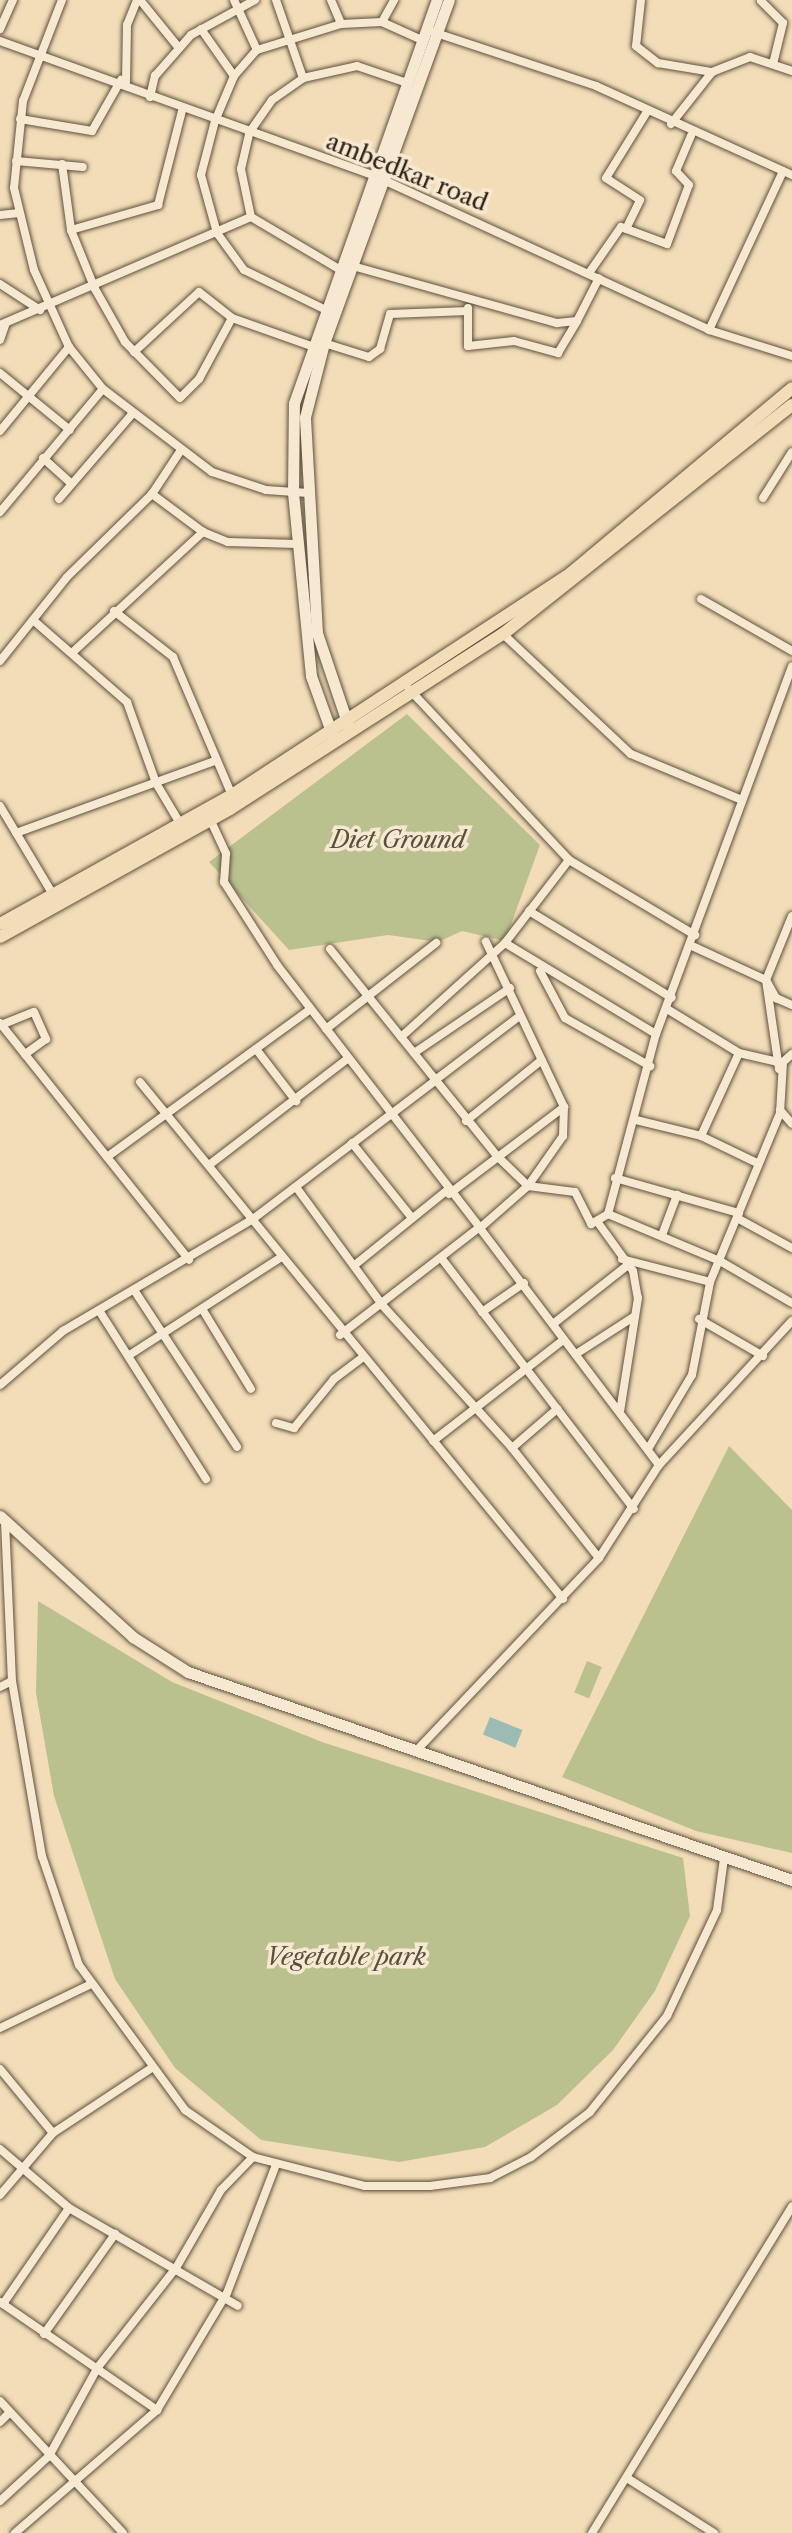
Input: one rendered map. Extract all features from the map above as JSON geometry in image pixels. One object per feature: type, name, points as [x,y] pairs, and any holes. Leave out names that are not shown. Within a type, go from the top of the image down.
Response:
[{"type":"main road","points":[[318,344],[381,178],[437,0]]},
{"type":"main road","points":[[381,178],[407,83],[428,34],[449,0]]},
{"type":"main road","points":[[332,736],[311,676],[297,544],[305,417],[324,309],[345,268]]},
{"type":"main road","points":[[0,937],[210,819],[332,736],[343,717],[571,573],[792,388]]},
{"type":"main road","points":[[0,924],[55,898],[332,736],[350,731],[503,634],[792,405]]},
{"type":"main road","points":[[299,493],[319,648],[350,731]]},
{"type":"main road","points":[[2,1519],[162,1658],[415,1752],[792,1880]]},
{"type":"street","points":[[0,29],[13,0]]},
{"type":"street","points":[[62,0],[20,119],[16,161],[19,213],[69,347],[103,389],[212,472],[299,493]]},
{"type":"street","points":[[20,119],[92,131],[124,81],[127,25],[139,0],[179,48]]},
{"type":"street","points":[[150,97],[155,76],[179,48],[236,4],[255,0]]},
{"type":"street","points":[[276,0],[303,78]]},
{"type":"street","points":[[331,0],[341,24]]},
{"type":"street","points":[[382,22],[394,0]]},
{"type":"street","points":[[641,0],[636,46],[658,63],[712,72]]},
{"type":"street","points":[[754,0],[762,0],[783,23],[773,64]]},
{"type":"street","points":[[236,4],[257,50]]},
{"type":"street","points":[[324,309],[244,270],[217,233],[201,175],[215,121],[234,76],[257,50],[341,24],[382,22],[596,86],[691,135],[787,173],[709,330]]},
{"type":"street","points":[[201,29],[234,76]]},
{"type":"street","name":"ambedkar road","points":[[0,41],[124,81],[150,97],[381,178],[709,330],[792,356]]},
{"type":"street","points":[[671,124],[712,72],[750,57],[792,71]]},
{"type":"street","points":[[407,83],[357,66],[303,78],[272,100],[249,133],[241,169],[251,217],[345,268],[557,323],[577,321]]},
{"type":"street","points":[[71,230],[158,205],[183,107]]},
{"type":"street","points":[[589,273],[626,229],[640,200],[606,178],[647,112]]},
{"type":"street","points":[[626,229],[667,244],[689,185],[676,171],[691,135]]},
{"type":"street","points":[[16,161],[83,167]]},
{"type":"street","points":[[62,164],[71,230],[95,289],[134,352],[180,398],[199,379],[232,318]]},
{"type":"street","points":[[0,215],[19,213]]},
{"type":"street","points":[[0,340],[3,324],[95,289],[251,217]]},
{"type":"street","points":[[468,300],[468,346],[514,341],[558,353],[599,278]]},
{"type":"street","points":[[0,284],[40,310]]},
{"type":"street","points":[[134,352],[199,292],[232,318],[369,357],[380,349],[390,314],[468,311]]},
{"type":"street","points":[[0,431],[69,347]]},
{"type":"street","points":[[0,373],[31,395],[70,430]]},
{"type":"street","points":[[0,512],[103,389]]},
{"type":"street","points":[[59,499],[133,413]]},
{"type":"street","points":[[0,661],[33,620],[152,494],[181,450]]},
{"type":"street","points":[[763,498],[792,452]]},
{"type":"street","points":[[43,458],[71,483]]},
{"type":"street","points":[[152,494],[203,532],[228,542],[297,544]]},
{"type":"street","points":[[74,651],[114,611],[163,575],[203,532]]},
{"type":"street","points":[[701,599],[792,651]]},
{"type":"street","points":[[114,611],[173,657],[232,795]]},
{"type":"street","points":[[33,620],[74,651],[127,702],[156,783],[181,825]]},
{"type":"street","points":[[503,634],[631,754],[742,800]]},
{"type":"street","points":[[599,1224],[608,1214],[615,1178],[636,1120],[656,1034],[692,946],[792,666]]},
{"type":"street","points":[[401,679],[569,860],[695,935]]},
{"type":"street","points":[[784,694],[792,701]]},
{"type":"street","points":[[16,833],[215,761]]},
{"type":"street","points":[[0,806],[55,898]]},
{"type":"street","points":[[210,819],[226,854],[224,882],[309,1010],[447,1192],[524,1283],[563,1340],[659,1465]]},
{"type":"street","points":[[401,1037],[505,943],[569,860]]},
{"type":"street","points":[[529,911],[672,998]]},
{"type":"street","points":[[792,916],[766,980],[778,1062],[780,1113],[792,1124]]},
{"type":"street","points":[[340,1335],[383,1306],[528,1186],[563,1136],[564,1107],[542,1060],[517,1018],[510,988],[490,955],[486,942]]},
{"type":"street","points":[[326,1029],[436,943]]},
{"type":"street","points":[[505,943],[540,970],[656,1034]]},
{"type":"street","points":[[692,946],[766,980],[776,998],[792,1005]]},
{"type":"street","points":[[330,949],[498,1157],[528,1186],[575,1192],[580,1214],[599,1224],[624,1262],[635,1316],[620,1412]]},
{"type":"street","points":[[540,970],[565,1018],[650,1066]]},
{"type":"street","points":[[414,1053],[510,988]]},
{"type":"street","points":[[667,1009],[739,1053],[778,1062]]},
{"type":"street","points":[[107,1157],[309,1010]]},
{"type":"street","points":[[25,1054],[46,1039],[34,1012],[1,1024],[189,1260]]},
{"type":"street","points":[[0,1385],[63,1331],[136,1293],[253,1219],[517,1018]]},
{"type":"street","points":[[256,1049],[296,1101]]},
{"type":"street","points":[[701,1136],[739,1053]]},
{"type":"street","points":[[648,1449],[682,1400],[710,1282],[780,1113],[783,1062],[792,1054]]},
{"type":"street","points":[[209,1165],[347,1059]]},
{"type":"street","points":[[466,1121],[542,1060]]},
{"type":"street","points":[[140,1082],[169,1111],[340,1335],[433,1441],[563,1599]]},
{"type":"street","points":[[356,1264],[412,1218],[564,1107]]},
{"type":"street","points":[[636,1120],[701,1136],[757,1163]]},
{"type":"street","points":[[352,1143],[412,1218]]},
{"type":"street","points":[[615,1178],[738,1216],[792,1248]]},
{"type":"street","points":[[296,1187],[356,1264],[383,1306],[512,1448],[599,1558]]},
{"type":"street","points":[[662,1235],[677,1195]]},
{"type":"street","points":[[608,1214],[720,1261],[792,1303]]},
{"type":"street","points":[[131,1354],[204,1312],[280,1258]]},
{"type":"street","points":[[442,1259],[634,1509]]},
{"type":"street","points":[[624,1262],[710,1282]]},
{"type":"street","points":[[553,1324],[624,1262]]},
{"type":"street","points":[[482,1312],[524,1283]]},
{"type":"street","points":[[136,1293],[237,1447]]},
{"type":"street","points":[[100,1312],[131,1354],[206,1479]]},
{"type":"street","points":[[204,1312],[251,1389]]},
{"type":"street","points":[[576,1354],[635,1316]]},
{"type":"street","points":[[699,1319],[763,1356]]},
{"type":"street","points":[[415,1752],[599,1558],[634,1509],[659,1465],[763,1356],[792,1321]]},
{"type":"street","points":[[433,1441],[478,1412],[563,1340]]},
{"type":"street","points":[[276,1423],[294,1428],[334,1379],[361,1359]]},
{"type":"street","points":[[512,1448],[557,1409]]},
{"type":"street","points":[[2,1519],[12,1681],[42,1856],[91,1984],[150,2069],[185,2110],[253,2157],[275,2167],[365,2186],[430,2186],[490,2178],[531,2157],[599,2103],[667,2016],[717,1910],[724,1858]]},
{"type":"street","points":[[0,1687],[12,1681]]},
{"type":"street","points":[[0,2028],[91,1984]]},
{"type":"street","points":[[0,2069],[53,2133]]},
{"type":"street","points":[[0,2195],[19,2165],[53,2133],[150,2069]]},
{"type":"street","points":[[0,2149],[69,2208],[227,2293],[238,2306]]},
{"type":"street","points":[[0,2501],[49,2456],[98,2367],[176,2268],[221,2190],[253,2157]]},
{"type":"street","points":[[15,2533],[72,2480],[157,2410],[227,2293],[275,2167]]},
{"type":"street","points":[[592,2533],[792,2206]]},
{"type":"street","points":[[69,2208],[2,2303],[157,2410]]},
{"type":"street","points":[[44,2334],[115,2234]]},
{"type":"street","points":[[0,2401],[123,2533]]},
{"type":"street","points":[[0,2422],[10,2412]]},
{"type":"street","points":[[627,2478],[714,2533]]},
{"type":"green space","name":"Diet Ground","points":[[407,714],[540,845],[505,941],[462,931],[438,942],[388,935],[289,950],[209,862]]},
{"type":"green space","points":[[729,1446],[792,1510],[792,1853],[696,1831],[562,1777]]},
{"type":"green space","name":"Vegetable park","points":[[38,1601],[172,1682],[322,1742],[683,1858],[690,1916],[655,1991],[613,2050],[557,2105],[485,2147],[399,2162],[261,2140],[175,2068],[115,1979],[54,1796],[36,1693]]},
{"type":"green space","points":[[587,1661],[602,1667],[589,1699],[574,1693]]},
{"type":"water","points":[[490,1717],[522,1730],[515,1748],[483,1735]]}]
